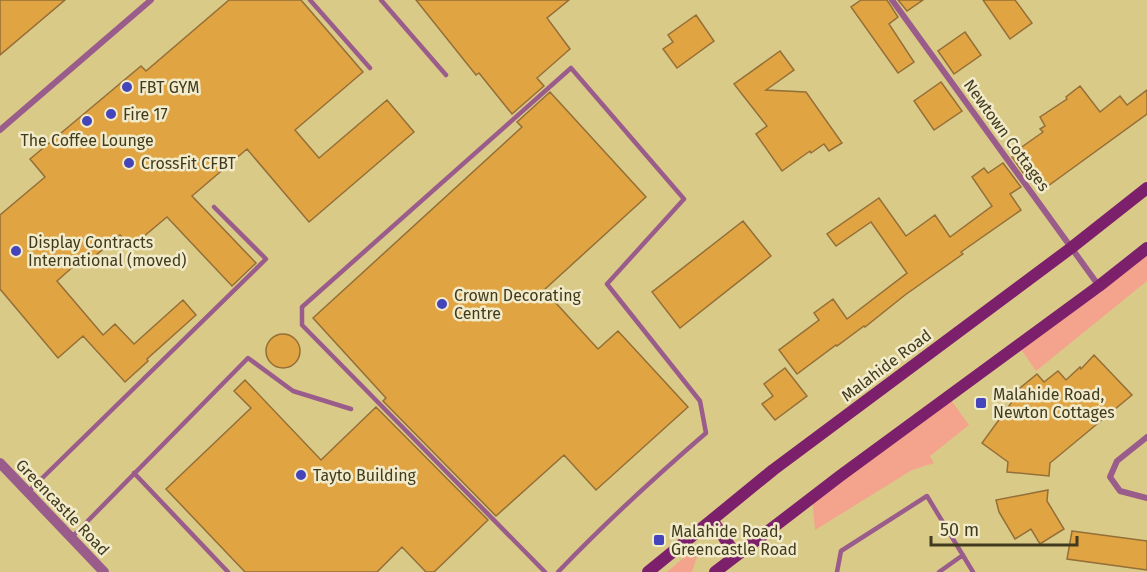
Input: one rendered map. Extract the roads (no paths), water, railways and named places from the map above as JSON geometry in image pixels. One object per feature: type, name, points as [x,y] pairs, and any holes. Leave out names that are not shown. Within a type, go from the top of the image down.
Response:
[{"type":"main road","name":"Malahide Road","points":[[648,572],[773,470],[1071,248],[1147,188]]},
{"type":"main road","points":[[715,572],[967,381],[1100,286],[1147,248]]},
{"type":"main road","points":[[711,520],[736,555]]},
{"type":"street","points":[[0,130],[151,0]]},
{"type":"street","name":"Newtown Cottages","points":[[892,0],[1100,286]]},
{"type":"street","points":[[1147,437],[1117,461],[1110,477],[1120,491],[1147,498]]},
{"type":"street","name":"Greencastle Road","points":[[0,463],[104,572]]},
{"type":"lane","points":[[310,0],[370,68]]},
{"type":"lane","points":[[381,0],[446,75]]},
{"type":"lane","points":[[545,572],[302,325],[302,307],[571,68],[684,199],[607,284],[700,401],[706,433],[645,487],[558,572]]},
{"type":"lane","points":[[27,492],[266,259],[214,207]]},
{"type":"lane","points":[[71,538],[248,358],[293,391],[351,409]]},
{"type":"lane","points":[[134,472],[228,572]]},
{"type":"lane","points":[[837,572],[841,551],[927,496],[973,572]]},
{"type":"lane","points":[[939,572],[963,555]]},
{"type":"place","name":"FBT GYM","points":[[127,87]]},
{"type":"place","name":"Fire 17","points":[[111,114]]},
{"type":"place","name":"The Coffee Lounge","points":[[87,121]]},
{"type":"place","name":"CrossFit CFBT","points":[[129,163]]},
{"type":"place","name":"Display Contracts International (moved)","points":[[16,251]]},
{"type":"place","name":"Crown Decorating Centre","points":[[442,304]]},
{"type":"place","name":"Malahide Road, Newton Cottages","points":[[981,403]]},
{"type":"place","name":"Tayto Building","points":[[301,475]]},
{"type":"place","name":"Malahide Road, Greencastle Road","points":[[659,540]]}]
